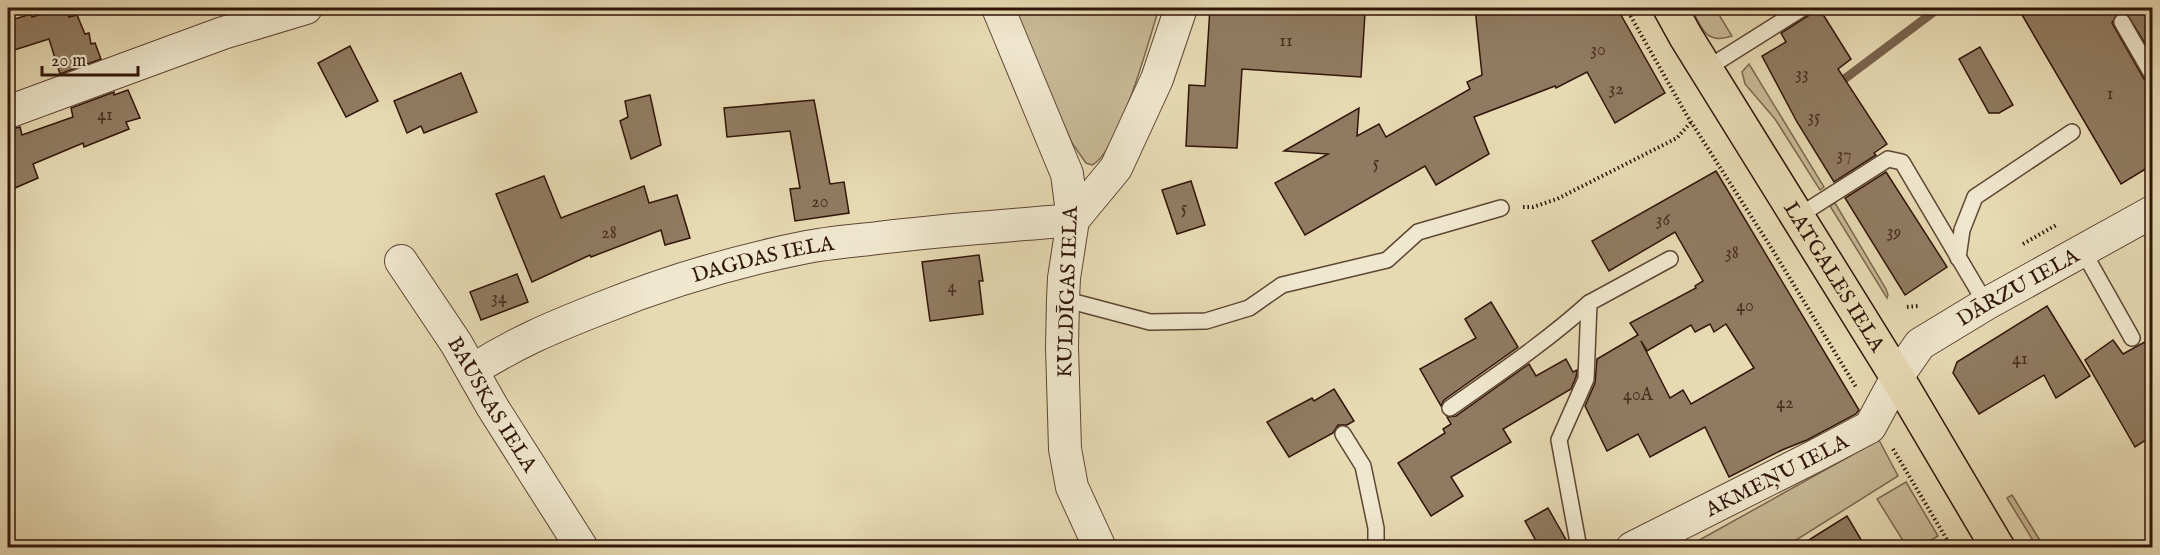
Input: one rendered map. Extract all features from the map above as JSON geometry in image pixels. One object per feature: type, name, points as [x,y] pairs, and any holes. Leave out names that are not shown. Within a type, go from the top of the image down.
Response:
[{"type":"main road","name":"LATGALES IELA","points":[[1670,8],[1897,377],[1998,548]]},
{"type":"street","points":[[8,112],[223,33],[306,8]]},
{"type":"street","name":"KULDĪGAS IELA","points":[[998,8],[1067,174],[1073,220],[1063,299],[1065,448],[1072,487],[1100,548]]},
{"type":"street","points":[[1073,220],[1116,168],[1157,79],[1181,8]]},
{"type":"street","name":"DĀRZU IELA","points":[[1897,377],[1920,344],[1986,304],[2152,213]]},
{"type":"street","name":"DAGDAS IELA","points":[[473,370],[506,349],[543,331],[656,288],[750,260],[809,246],[1073,220]]},
{"type":"street","name":"BAUSKAS IELA","points":[[401,261],[473,370],[503,424],[582,548]]},
{"type":"street","name":"AKMEŅU IELA","points":[[1632,548],[1870,427],[1897,377]]},
{"type":"lane","points":[[1706,69],[1803,8]]},
{"type":"lane","points":[[2122,22],[2152,74]]},
{"type":"lane","points":[[1958,258],[1962,230],[1975,197],[2072,132]]},
{"type":"lane","points":[[1797,217],[1888,159],[1902,162],[1986,304]]},
{"type":"lane","points":[[1063,299],[1150,322],[1206,321],[1250,308],[1282,285],[1387,260],[1418,232],[1501,208]]},
{"type":"lane","points":[[2083,251],[2132,338]]},
{"type":"lane","points":[[1450,408],[1551,336],[1589,303],[1670,259]]},
{"type":"lane","points":[[1580,548],[1559,440],[1586,379],[1589,303]]},
{"type":"lane","points":[[1343,434],[1363,466],[1376,528],[1376,548]]},
{"type":"path","points":[[1626,8],[1691,122],[1862,396]]},
{"type":"path","points":[[1501,208],[1533,207],[1557,199],[1677,138],[1691,122]]},
{"type":"path","points":[[1891,446],[1952,548]]},
{"type":"shaded area","points":[[1012,8],[1159,8],[1141,68],[1122,118],[1102,156],[1092,165],[1086,163],[1072,143]]},
{"type":"shaded area","points":[[1691,8],[1715,8],[1732,36],[1716,38],[1710,36],[1702,28]]},
{"type":"shaded area","points":[[1749,64],[1824,187],[1820,190],[1775,119],[1745,84],[1742,72]]},
{"type":"shaded area","points":[[1835,203],[1886,289],[1887,298],[1830,206]]},
{"type":"shaded area","points":[[1879,440],[1898,476],[1785,547],[1685,548]]},
{"type":"shaded area","points":[[1906,482],[1938,536],[1920,547],[1907,547],[1877,499]]},
{"type":"shaded area","points":[[2012,495],[2044,547],[2037,547],[2007,498]]},
{"type":"building","points":[[66,8],[69,17],[77,15],[85,34],[89,33],[91,44],[95,43],[101,59],[60,74],[49,39],[8,52],[8,21],[31,14],[32,17]]},
{"type":"building","points":[[1210,8],[1273,8],[1365,13],[1361,77],[1242,69],[1237,148],[1186,146],[1189,85],[1205,86]]},
{"type":"building","points":[[1475,8],[1617,8],[1665,93],[1615,123],[1587,72],[1556,88],[1555,86],[1474,117],[1489,154],[1436,185],[1425,166],[1305,235],[1275,183],[1328,154],[1284,151],[1359,108],[1357,136],[1379,124],[1386,137],[1470,89],[1467,82],[1482,75]]},
{"type":"building","points":[[1813,8],[1819,8],[1851,59],[1838,69],[1887,144],[1874,153],[1876,155],[1834,182],[1797,122],[1762,56],[1786,42],[1781,33],[1808,16]]},
{"type":"building","points":[[2018,8],[2145,8],[2152,20],[2152,55],[2127,14],[2123,12],[2117,14],[2112,23],[2144,79],[2152,84],[2152,165],[2121,184]]},
{"type":"building","points":[[350,46],[378,101],[346,117],[318,63]]},
{"type":"building","points":[[1980,47],[2013,105],[1999,113],[1989,113],[1959,59]]},
{"type":"building","points":[[461,73],[477,112],[424,133],[421,126],[407,133],[394,101]]},
{"type":"building","points":[[128,90],[140,118],[126,122],[129,129],[84,147],[83,143],[33,164],[38,178],[8,191],[8,130],[20,127],[22,135],[73,117],[71,108],[114,92],[114,95]]},
{"type":"building","points":[[650,95],[661,145],[631,159],[620,121],[628,117],[625,101]]},
{"type":"building","points":[[814,100],[830,184],[844,182],[849,213],[795,221],[790,189],[800,188],[790,131],[727,137],[724,108]]},
{"type":"building","points":[[1716,171],[1859,410],[1856,414],[1807,440],[1729,477],[1705,427],[1650,457],[1638,434],[1607,451],[1585,406],[1595,383],[1597,359],[1638,335],[1630,323],[1696,288],[1695,286],[1703,281],[1675,232],[1609,271],[1592,241]],"holes":[[[1710,324],[1714,332],[1726,324],[1754,368],[1691,404],[1683,390],[1670,398],[1641,341],[1647,351],[1691,325],[1695,332]]]},
{"type":"building","points":[[1886,172],[1947,267],[1905,295],[1845,198]]},
{"type":"building","points":[[544,176],[561,218],[644,186],[649,203],[677,195],[690,238],[665,245],[661,230],[591,257],[590,255],[532,282],[496,194]]},
{"type":"building","points":[[1191,181],[1205,225],[1177,234],[1162,190]]},
{"type":"building","points":[[979,255],[983,281],[979,281],[983,314],[930,321],[922,262]]},
{"type":"building","points":[[517,274],[528,302],[481,320],[470,292]]},
{"type":"building","points":[[1491,302],[1518,347],[1444,400],[1441,406],[1420,369],[1476,338],[1465,319]]},
{"type":"building","points":[[2047,306],[2090,376],[2056,398],[2044,375],[1979,414],[1953,373],[1957,362]]},
{"type":"building","points":[[2152,338],[2152,436],[2135,447],[2085,360],[2113,340],[2123,354]]},
{"type":"building","points":[[1566,359],[1573,372],[1577,370],[1571,389],[1503,429],[1511,442],[1451,477],[1463,496],[1431,516],[1398,463],[1445,433],[1443,429],[1451,424],[1447,417],[1456,416],[1529,364],[1536,376]]},
{"type":"building","points":[[1334,389],[1354,421],[1347,425],[1338,425],[1333,433],[1289,457],[1267,422],[1312,398],[1314,401]]},
{"type":"building","points":[[1548,508],[1569,548],[1540,548],[1525,521]]},
{"type":"building","points":[[1847,516],[1866,548],[1796,548]]},
{"type":"waterway","points":[[1835,86],[1939,8]]}]
